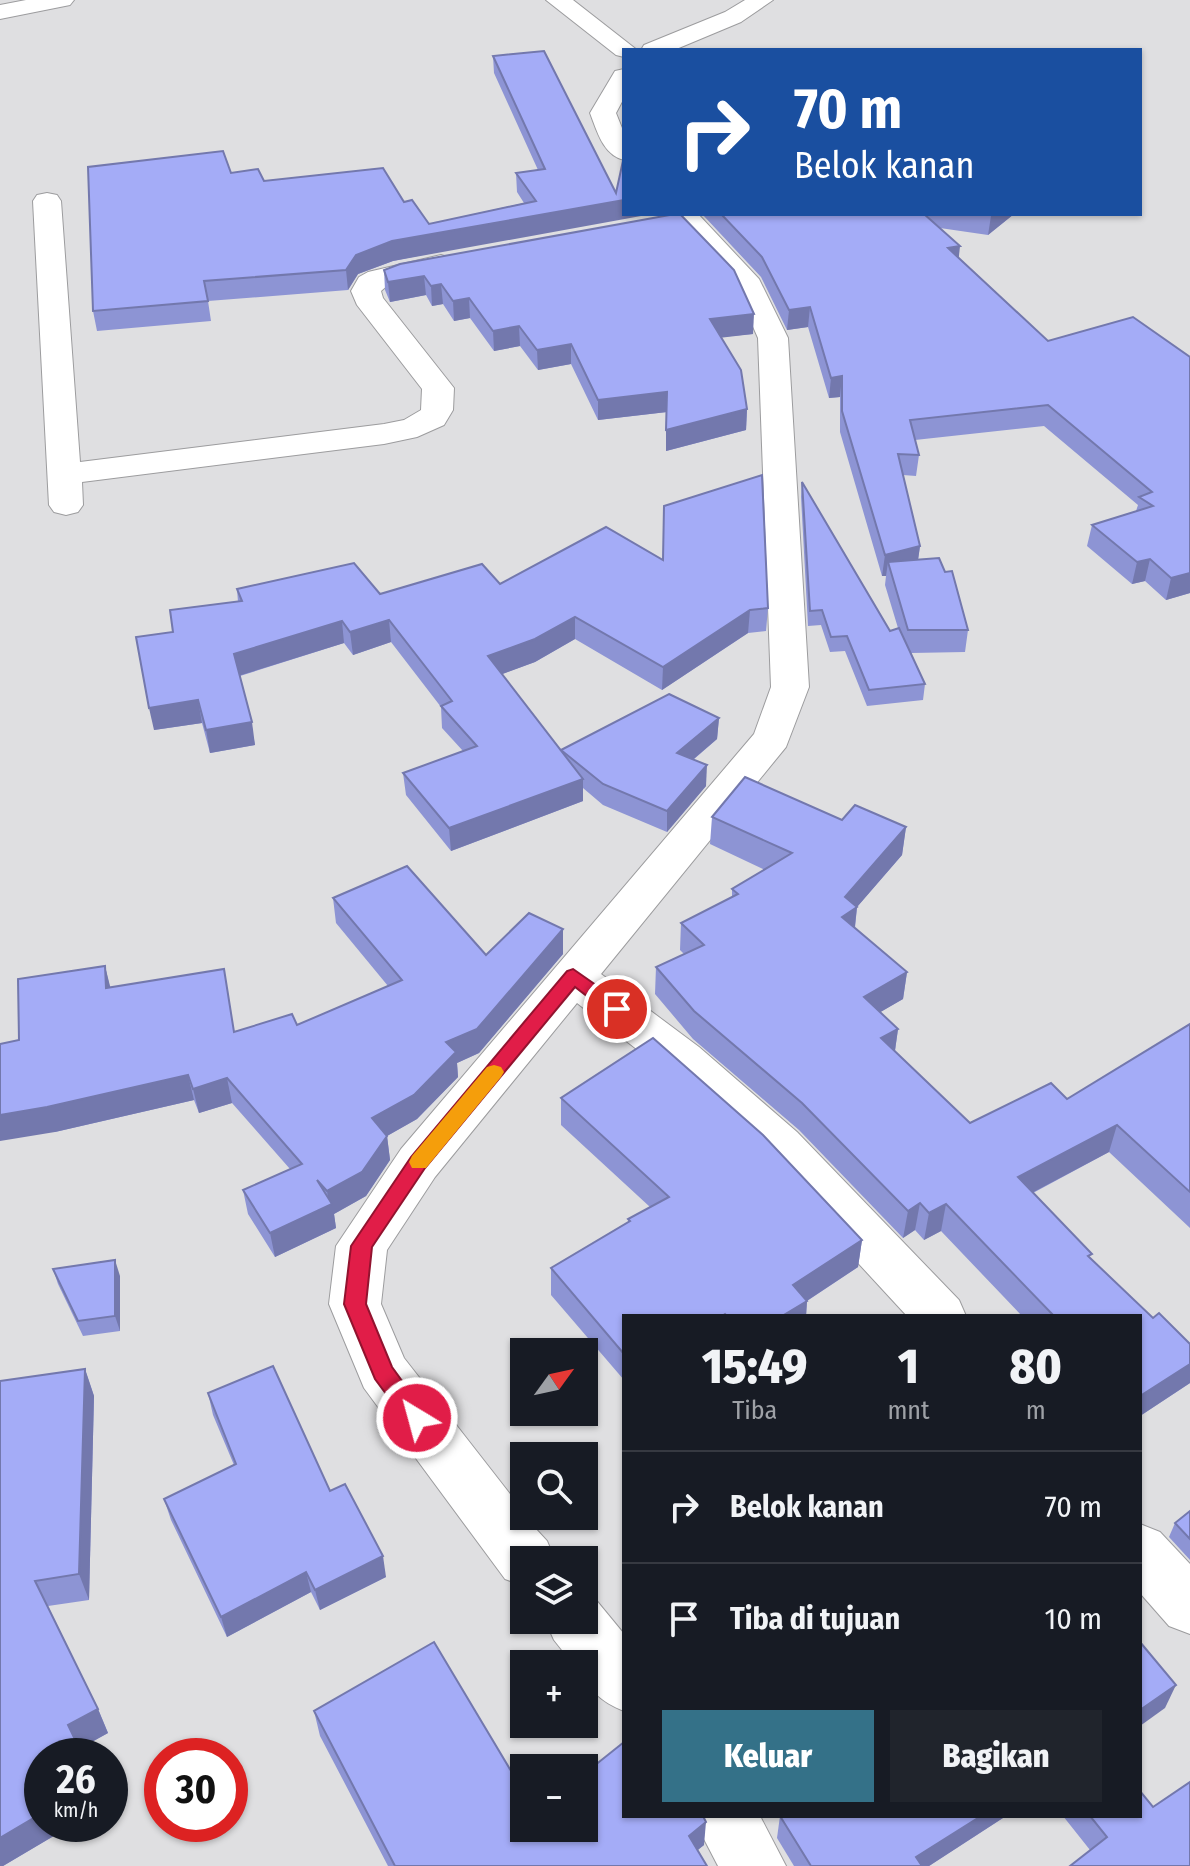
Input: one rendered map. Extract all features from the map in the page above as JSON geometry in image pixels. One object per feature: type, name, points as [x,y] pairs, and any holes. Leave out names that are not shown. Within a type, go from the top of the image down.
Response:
[{"type":"street","points":[[0,12],[62,0]]},
{"type":"street","points":[[558,0],[622,48]]},
{"type":"street","points":[[658,48],[733,17],[761,0]]},
{"type":"street","points":[[622,80],[603,113],[614,140],[622,150]]},
{"type":"street","points":[[47,201],[65,489],[384,434],[427,422],[436,414],[441,402],[438,388],[368,299],[366,291],[369,283],[378,278],[471,259]]},
{"type":"street","points":[[515,1546],[383,1372],[355,1304],[362,1246],[418,1163],[772,738],[790,687],[773,338],[749,285],[675,219]]},
{"type":"street","points":[[573,976],[682,1059],[780,1146],[938,1314]]},
{"type":"street","points":[[1142,1553],[1190,1606]]},
{"type":"street","points":[[586,1634],[622,1679]]},
{"type":"street","points":[[725,1818],[754,1866]]},
{"type":"building","points":[[544,51],[616,193],[622,165],[622,200],[392,241],[356,255],[346,270],[204,281],[208,301],[93,311],[88,167],[223,151],[231,173],[258,169],[264,181],[383,168],[404,202],[412,200],[429,224],[536,201],[516,173],[545,169],[493,56]]},
{"type":"building","points":[[664,216],[682,216],[734,270],[754,314],[710,319],[741,370],[747,409],[666,430],[667,392],[598,400],[571,344],[537,350],[519,326],[493,331],[469,298],[453,301],[441,284],[431,286],[424,276],[388,282],[384,270],[400,264]]},
{"type":"building","points":[[723,216],[926,216],[960,246],[948,248],[1048,341],[1133,317],[1190,357],[1190,573],[1171,578],[1150,559],[1137,562],[1092,525],[1153,506],[1139,497],[1152,492],[1048,405],[910,420],[919,455],[898,454],[920,546],[885,555],[842,411],[842,376],[831,378],[810,307],[789,310],[762,257]]},
{"type":"building","points":[[762,475],[768,608],[750,610],[663,667],[575,617],[535,639],[488,656],[583,779],[449,828],[403,773],[477,746],[441,706],[452,701],[389,620],[350,632],[342,621],[234,654],[252,722],[206,730],[198,700],[149,708],[136,637],[173,632],[170,610],[242,601],[237,589],[354,563],[380,594],[482,564],[500,584],[606,527],[663,560],[664,506]]},
{"type":"building","points":[[802,482],[890,631],[899,628],[925,684],[869,690],[847,636],[831,637],[822,610],[810,611]]},
{"type":"building","points":[[939,558],[945,572],[952,571],[968,630],[908,630],[888,562]]},
{"type":"building","points":[[669,694],[719,718],[677,753],[707,765],[667,811],[603,784],[561,750]]},
{"type":"building","points":[[745,777],[842,820],[855,805],[906,827],[845,897],[857,907],[842,917],[907,972],[864,997],[898,1029],[881,1038],[970,1123],[1051,1083],[1067,1099],[1190,1024],[1190,1192],[1117,1125],[1018,1177],[1092,1254],[1088,1256],[1153,1318],[1159,1313],[1190,1344],[1190,1364],[1142,1395],[1142,1314],[1052,1314],[946,1204],[929,1213],[920,1203],[908,1211],[802,1103],[694,1011],[656,967],[704,945],[681,923],[738,894],[732,889],[792,853],[712,817]]},
{"type":"building","points":[[407,866],[486,955],[529,913],[563,929],[477,1029],[446,1042],[456,1052],[414,1095],[372,1118],[387,1136],[362,1172],[327,1191],[317,1180],[332,1204],[270,1233],[243,1190],[302,1164],[227,1078],[193,1089],[188,1075],[0,1115],[0,1044],[19,1040],[18,979],[105,966],[106,988],[224,969],[234,1032],[292,1014],[297,1025],[402,980],[333,898]]},
{"type":"building","points":[[653,1038],[763,1135],[862,1240],[793,1285],[807,1301],[785,1314],[622,1314],[622,1352],[551,1268],[669,1197],[561,1098]]},
{"type":"building","points":[[115,1260],[115,1316],[78,1321],[53,1269]]},
{"type":"building","points":[[273,1366],[330,1491],[345,1484],[383,1556],[315,1590],[306,1572],[221,1617],[164,1499],[236,1464],[208,1393]]},
{"type":"building","points":[[85,1369],[79,1574],[35,1581],[98,1709],[68,1725],[74,1738],[24,1738],[24,1824],[0,1838],[0,1381]]},
{"type":"building","points":[[1190,1511],[1190,1539],[1175,1523]]},
{"type":"building","points":[[434,1642],[510,1769],[510,1842],[598,1842],[598,1763],[622,1744],[622,1818],[704,1818],[706,1822],[689,1836],[707,1866],[395,1866],[314,1711]]},
{"type":"building","points":[[1142,1644],[1176,1685],[1142,1709]]},
{"type":"building","points":[[1190,1782],[1190,1866],[1070,1866],[1107,1837],[1092,1818],[1142,1818],[1142,1793],[1153,1807]]},
{"type":"building","points":[[781,1818],[978,1818],[916,1857],[922,1866],[811,1866]]},
{"type":"slow traffic","points":[[419,1162],[494,1072]]},
{"type":"route","points":[[417,1418],[383,1372],[355,1304],[362,1246],[418,1163],[573,976],[617,1009]]}]
